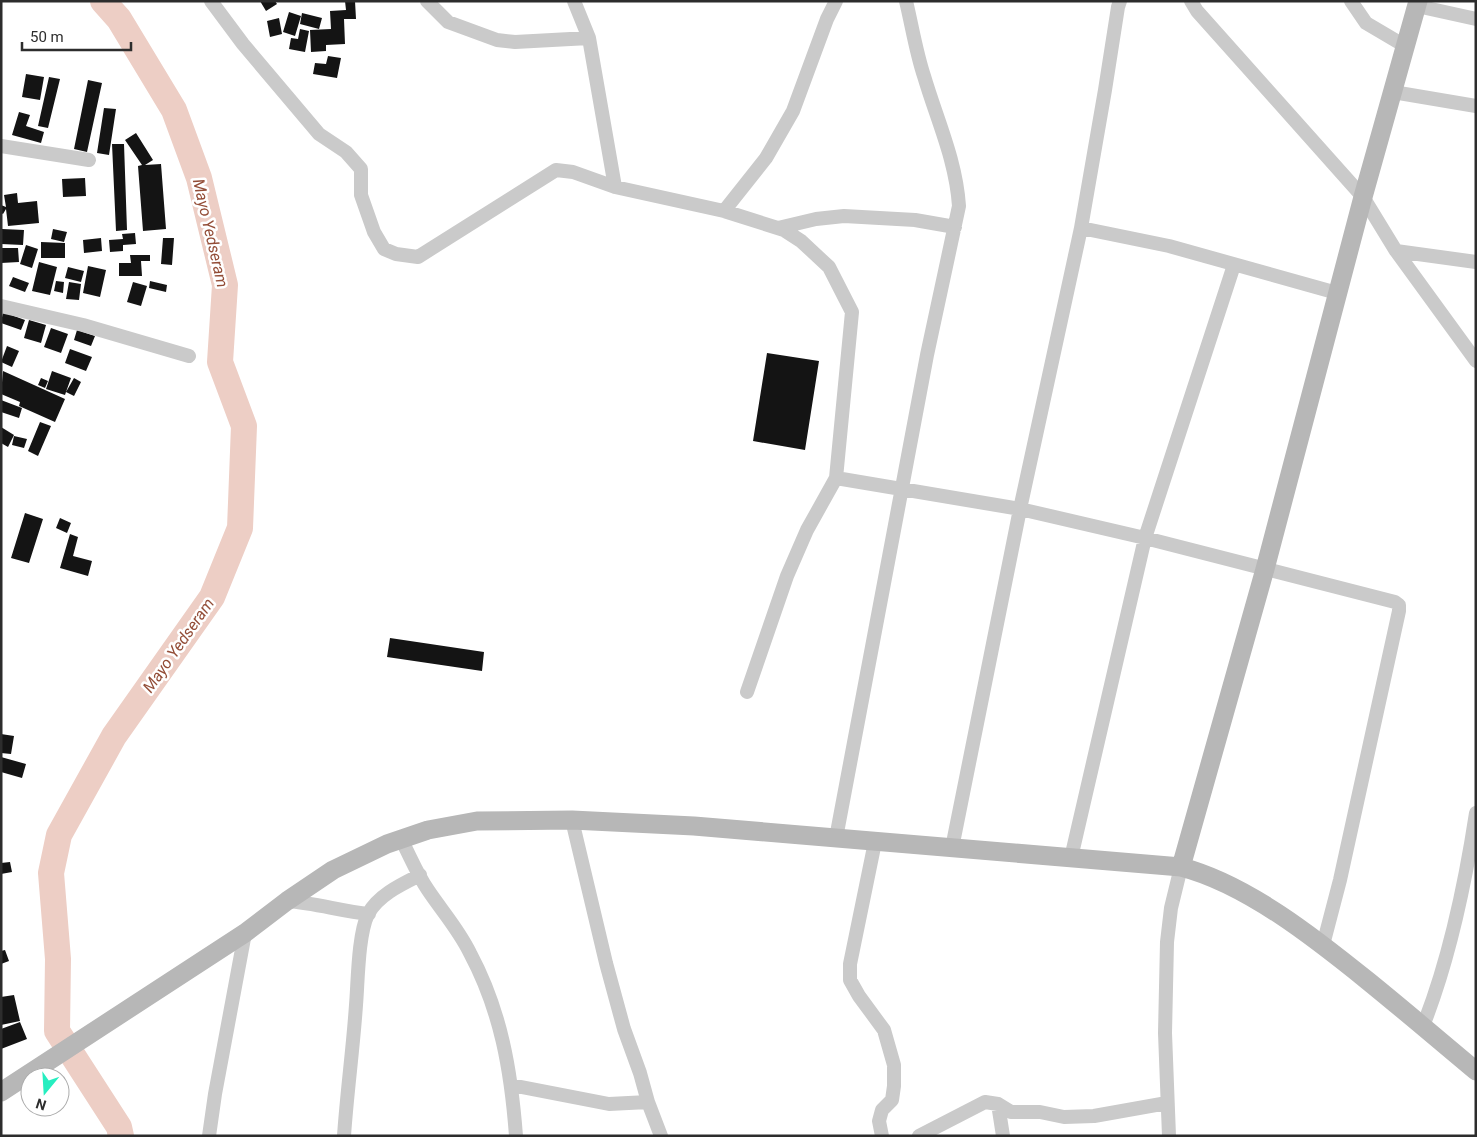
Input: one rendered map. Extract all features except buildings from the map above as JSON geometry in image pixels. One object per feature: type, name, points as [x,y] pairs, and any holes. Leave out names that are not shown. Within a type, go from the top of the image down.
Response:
[{"type":"main road","points":[[1181,868],[1265,569],[1363,197],[1418,4]]},
{"type":"main road","points":[[6,1089],[245,933],[287,901],[333,870],[401,839],[428,830],[477,821],[572,820],[694,826],[1181,868],[1200,872],[1265,906],[1323,945],[1476,1071]]},
{"type":"street","points":[[211,1],[243,44],[320,134],[346,152],[361,169],[361,195],[374,232],[384,249],[396,254],[418,257],[556,170],[574,172],[615,187],[724,211],[784,230],[801,241],[829,267],[852,312],[836,478],[807,530],[787,576],[747,692]]},
{"type":"street","points":[[427,1],[448,22],[497,40],[515,42],[589,38]]},
{"type":"street","points":[[574,1],[589,38],[615,187]]},
{"type":"street","points":[[724,211],[766,158],[793,111],[826,19],[836,1]]},
{"type":"street","points":[[836,838],[927,355],[959,206],[958,187],[949,150],[923,76],[906,1]]},
{"type":"street","points":[[952,848],[1020,509],[1081,228],[1120,1]]},
{"type":"street","points":[[1191,1],[1197,11],[1363,197],[1396,251],[1476,361]]},
{"type":"street","points":[[1351,1],[1366,23],[1406,46]]},
{"type":"street","points":[[1418,4],[1476,20]]},
{"type":"street","points":[[1393,92],[1476,106]]},
{"type":"street","points":[[1,146],[89,160]]},
{"type":"street","points":[[778,228],[816,219],[844,216],[915,220],[955,227]]},
{"type":"street","points":[[1081,228],[1169,246],[1337,293]]},
{"type":"street","points":[[1396,251],[1476,262]]},
{"type":"street","points":[[1071,858],[1145,538],[1234,265]]},
{"type":"street","points":[[1,306],[83,325],[189,356]]},
{"type":"street","points":[[836,478],[1020,509],[1145,538],[1395,602],[1399,605],[1340,880],[1323,945]]},
{"type":"street","points":[[1423,1026],[1436,992],[1458,911],[1476,813]]},
{"type":"street","points":[[572,820],[606,963],[624,1029],[661,1136]]},
{"type":"street","points":[[401,839],[426,888],[470,952],[492,1000],[506,1051],[516,1136]]},
{"type":"street","points":[[874,842],[850,964],[850,980],[859,996],[884,1030],[894,1065],[892,1100],[882,1110],[880,1121],[882,1136]]},
{"type":"street","points":[[1169,1136],[1164,1033],[1167,942],[1171,908],[1181,868]]},
{"type":"street","points":[[344,1136],[364,926],[369,914],[378,901],[401,884],[420,875]]},
{"type":"street","points":[[287,901],[311,903],[369,914]]},
{"type":"street","points":[[209,1136],[214,1094],[245,933]]},
{"type":"street","points":[[511,1085],[609,1104],[648,1102]]},
{"type":"street","points":[[919,1136],[985,1102],[998,1104],[1011,1112],[1040,1112],[1064,1117],[1094,1116],[1167,1103]]},
{"type":"street","points":[[998,1104],[1004,1136]]},
{"type":"waterway","name":"Mayo Yedseram","points":[[103,1],[119,19],[174,110],[199,178],[225,285],[220,362],[244,426],[240,528],[212,597],[114,736],[59,835],[51,873],[58,959],[57,1031],[119,1127],[121,1136]]}]
